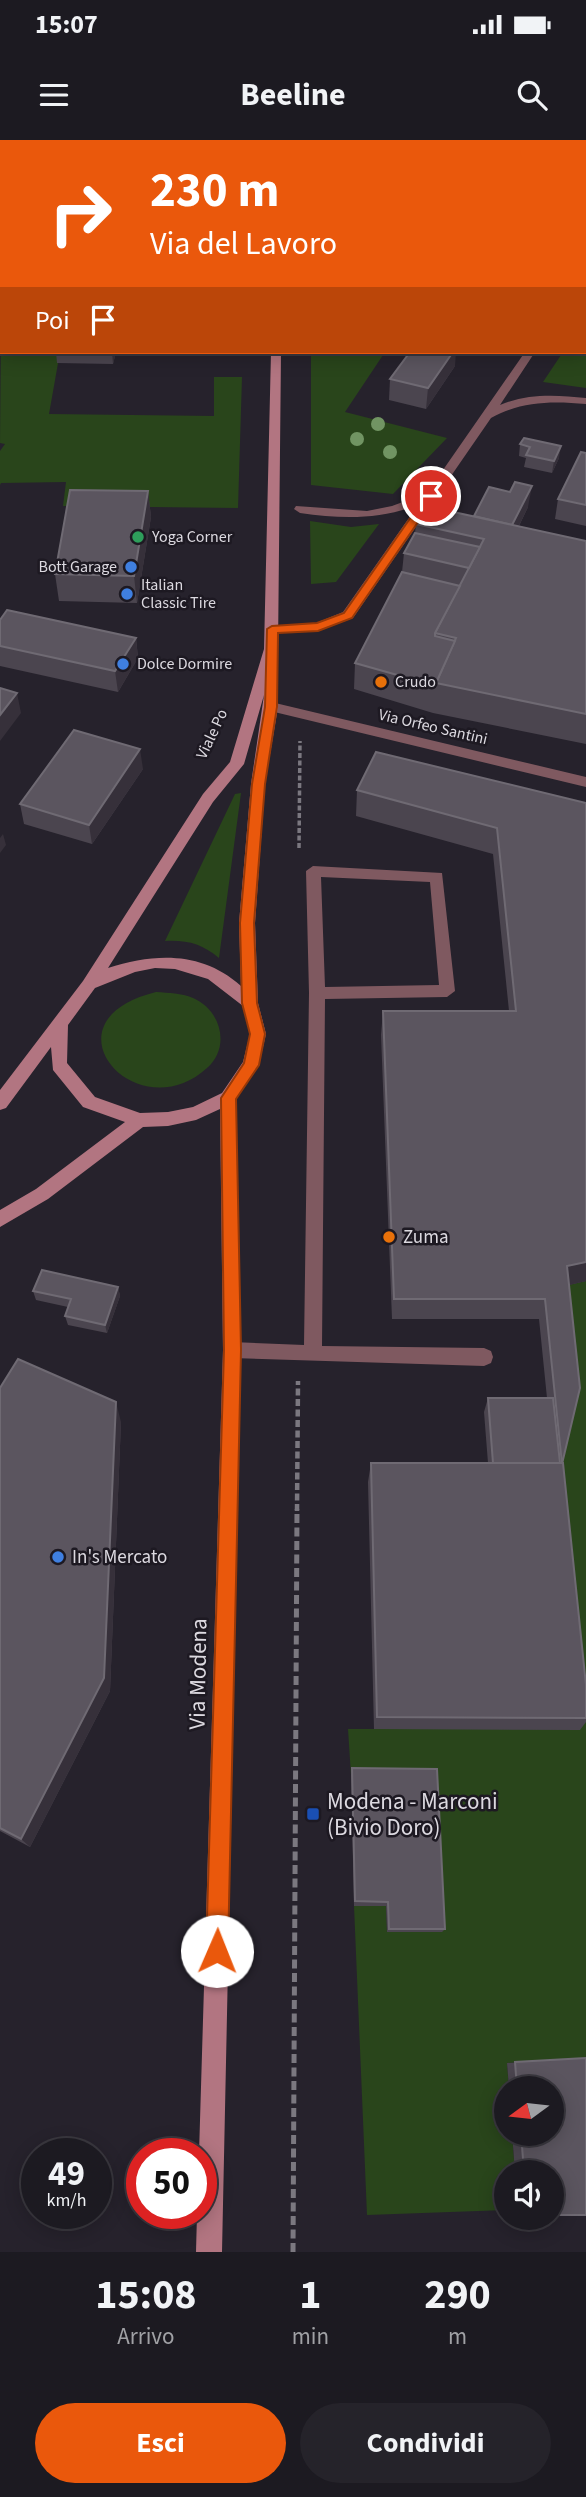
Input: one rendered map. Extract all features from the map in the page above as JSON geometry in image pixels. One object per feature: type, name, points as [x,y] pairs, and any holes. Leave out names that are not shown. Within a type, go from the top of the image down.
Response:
[{"type":"main road","name":"Viale Po","points":[[0,1103],[89,985],[208,798],[237,764],[271,649],[276,354]]},
{"type":"main road","points":[[60,1022],[60,1065],[89,1102],[140,1120],[168,1119],[196,1112],[228,1098],[251,1065],[258,1034],[250,1003],[247,923],[258,784],[271,707],[271,649]]},
{"type":"main road","points":[[89,985],[116,969],[148,962],[180,962],[210,971],[234,987],[250,1003]]},
{"type":"main road","name":"Via Modena","points":[[209,2252],[232,1350],[228,1098]]},
{"type":"main road","points":[[0,1219],[42,1194],[140,1120]]},
{"type":"street","points":[[272,629],[318,627],[348,615],[529,354]]},
{"type":"street","points":[[487,415],[503,407],[532,400],[586,401]]},
{"type":"street","points":[[300,509],[349,517],[396,512],[431,496]]},
{"type":"street","name":"Via Orfeo Santini","points":[[271,707],[586,782]]},
{"type":"street","points":[[313,1354],[317,993],[313,871],[437,877],[447,991],[317,993]]},
{"type":"street","points":[[232,1350],[484,1357]]},
{"type":"green space","points":[[1,354],[60,354],[49,414],[214,416],[214,377],[242,377],[238,508],[63,506],[66,482],[0,485],[0,451],[5,444],[0,443]]},
{"type":"green space","points":[[311,354],[384,354],[345,412],[447,438],[393,494],[311,485]]},
{"type":"green space","points":[[562,354],[586,354],[586,388],[543,382]]},
{"type":"green space","points":[[310,521],[351,527],[379,524],[336,582],[311,584]]},
{"type":"green space","points":[[241,793],[219,958],[194,944],[165,941],[235,794]]},
{"type":"green space","points":[[156,992],[193,998],[210,1011],[220,1030],[219,1050],[214,1059],[207,1068],[180,1084],[153,1087],[129,1080],[111,1065],[102,1046],[104,1025],[121,1006]]},
{"type":"green space","points":[[586,1281],[586,2058],[507,2063],[508,2076],[494,2076],[494,2146],[513,2146],[514,2160],[494,2160],[494,2210],[367,2215],[354,1906],[386,1906],[387,1932],[442,1932],[434,1776],[351,1775],[348,1729],[374,1729],[555,1482],[560,1287]]},
{"type":"building","points":[[409,354],[452,354],[428,388],[390,379]]},
{"type":"building","points":[[524,438],[561,446],[554,461],[526,455],[530,447],[520,444]]},
{"type":"building","points":[[581,452],[586,453],[586,505],[558,499]]},
{"type":"building","points":[[515,482],[532,486],[512,525],[474,516],[489,487],[510,492]]},
{"type":"building","points":[[70,490],[148,491],[134,576],[55,574]]},
{"type":"building","points":[[426,506],[586,541],[586,714],[436,683],[456,638],[435,633],[484,539],[416,524]]},
{"type":"building","points":[[415,533],[480,547],[469,568],[404,553]]},
{"type":"building","points":[[402,572],[460,586],[435,633],[435,636],[455,641],[436,686],[355,663]]},
{"type":"building","points":[[7,610],[136,638],[115,671],[0,646],[0,620]]},
{"type":"building","points":[[0,688],[17,693],[0,715]]},
{"type":"building","points":[[74,730],[140,749],[89,825],[20,804]]},
{"type":"building","points":[[376,752],[586,803],[586,1262],[567,1266],[580,1388],[562,1464],[545,1299],[394,1299],[383,1011],[516,1011],[497,828],[357,790]]},
{"type":"building","points":[[42,1270],[118,1287],[105,1325],[65,1316],[71,1299],[33,1291]]},
{"type":"building","name":"In's Mercato","points":[[18,1359],[116,1402],[104,1678],[21,1839],[0,1828],[0,1388]]},
{"type":"building","points":[[488,1398],[553,1398],[560,1463],[493,1463]]},
{"type":"building","points":[[371,1463],[563,1463],[586,1685],[586,1718],[377,1717]]},
{"type":"building","points":[[352,1768],[437,1769],[445,1929],[389,1929],[388,1902],[355,1901]]},
{"type":"building","points":[[586,2058],[586,2215],[564,2215],[564,2160],[523,2160],[522,2146],[564,2146],[564,2076],[516,2076],[515,2062]]},
{"type":"place","name":"Yoga Corner","points":[[138,537]]},
{"type":"place","name":"Bott Garage","points":[[131,567]]},
{"type":"place","name":"Italian Classic Tire","points":[[127,594]]},
{"type":"place","name":"Dolce Dormire","points":[[123,664]]},
{"type":"place","name":"Crudo","points":[[381,682]]},
{"type":"place","name":"Zuma","points":[[389,1237]]},
{"type":"place","name":"In's Mercato","points":[[58,1557]]},
{"type":"place","name":"Modena - Marconi (Bivio Doro)","points":[[313,1814]]},
{"type":"route","points":[[217,1951],[232,1350],[228,1098],[251,1065],[258,1034],[250,1003],[247,923],[258,784],[271,707],[272,629],[318,627],[348,615],[431,496]]}]
